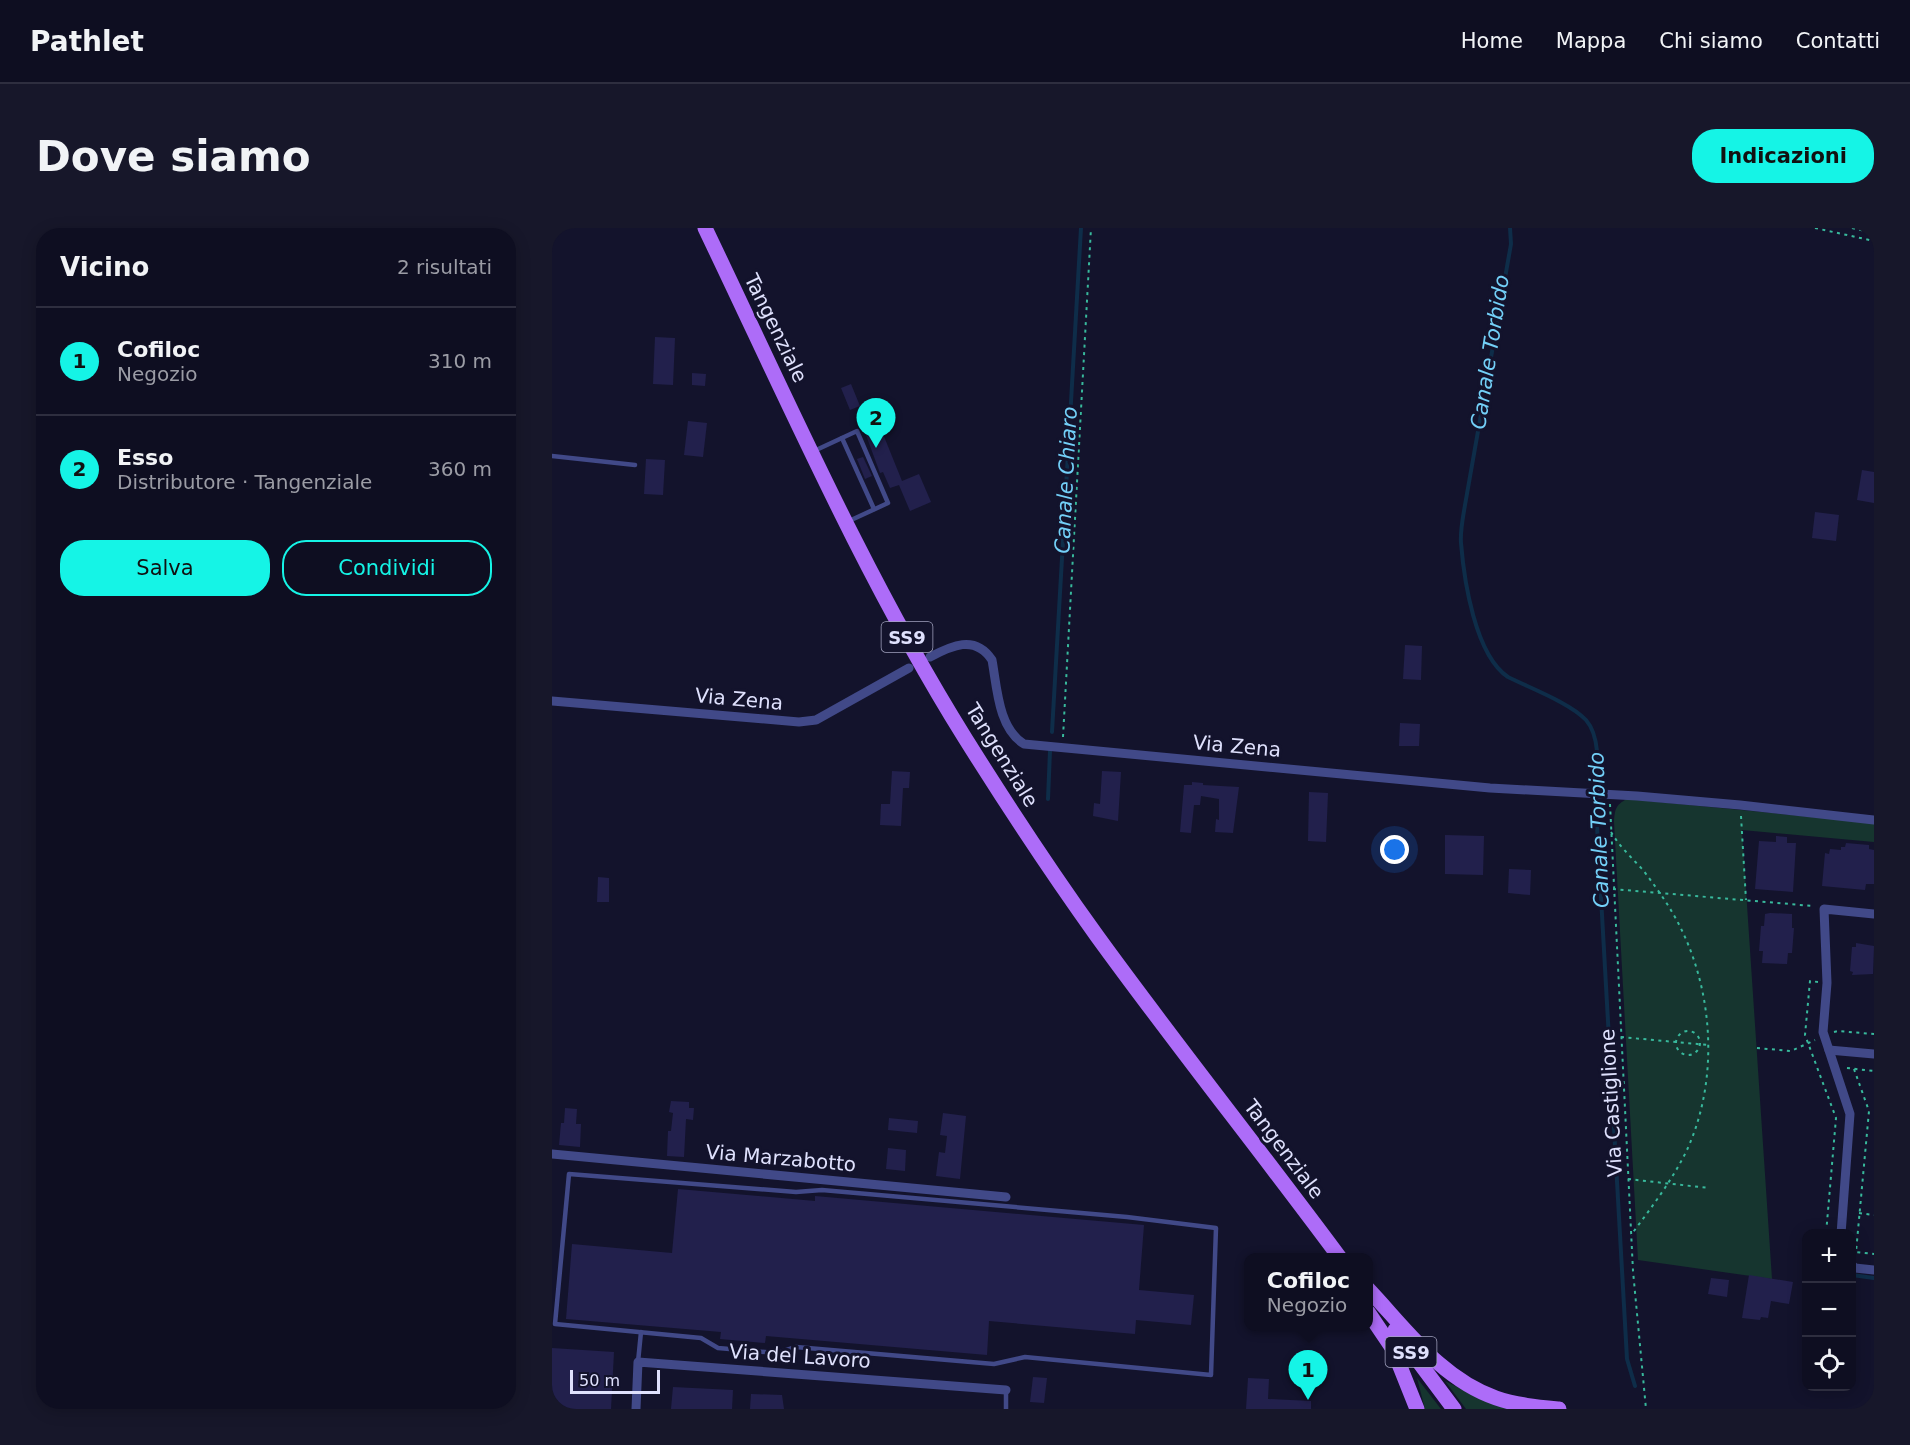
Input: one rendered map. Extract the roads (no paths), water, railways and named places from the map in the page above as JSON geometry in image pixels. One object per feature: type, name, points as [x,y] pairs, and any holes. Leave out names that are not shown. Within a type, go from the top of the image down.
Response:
[{"type":"main road","name":"Tangenziale","points":[[705,228],[846,522],[931,680],[965,737],[1097,936],[1337,1253]]},
{"type":"main road","points":[[1373,1293],[1438,1364],[1461,1381],[1478,1391],[1504,1400],[1528,1406],[1559,1409]]},
{"type":"main road","name":"SS9","points":[[1373,1302],[1454,1409]]},
{"type":"main road","points":[[1373,1319],[1393,1349],[1409,1383],[1417,1409]]},
{"type":"street","name":"Via Zena","points":[[930,657],[957,644],[968,644],[983,650],[992,660],[1004,717],[1011,733],[1024,744],[1490,788],[1740,805],[1874,820]]},
{"type":"street","name":"Via Zena","points":[[552,701],[799,722],[816,720],[909,668]]},
{"type":"street","points":[[1841,1229],[1850,1114],[1823,1032],[1827,983],[1824,909],[1874,914]]},
{"type":"street","points":[[1829,1050],[1874,1054]]},
{"type":"street","name":"Via Marzabotto","points":[[552,1154],[1006,1197]]},
{"type":"street","points":[[1856,1268],[1874,1270]]},
{"type":"street","points":[[636,1409],[638,1362]]},
{"type":"street","name":"Via del Lavoro","points":[[638,1362],[1006,1390]]},
{"type":"lane","points":[[812,452],[857,431],[888,503],[846,522]]},
{"type":"lane","points":[[842,438],[874,509]]},
{"type":"lane","points":[[552,456],[635,465]]},
{"type":"lane","points":[[569,1174],[796,1192],[822,1190],[1127,1217],[1216,1228],[1211,1375],[1025,1357],[994,1364],[796,1347],[777,1353],[718,1348],[701,1338],[641,1332],[555,1324],[569,1174]]},
{"type":"lane","points":[[638,1362],[641,1332]]},
{"type":"lane","points":[[1006,1390],[1006,1409]]},
{"type":"waterway","name":"Canale Chiaro","points":[[1052,732],[1081,228]]},
{"type":"waterway","name":"Canale Torbido","points":[[1510,228],[1511,244],[1462,524],[1463,558],[1473,616],[1487,652],[1497,666],[1508,677],[1560,702],[1579,714],[1591,727],[1596,743],[1598,765],[1596,808],[1627,1359],[1635,1386]]},
{"type":"waterway","name":"Canale Chiaro","points":[[1048,799],[1050,751]]},
{"type":"waterway","points":[[1856,1276],[1874,1278]]},
{"type":"place","name":"Esso","points":[[876,448]]},
{"type":"place","name":"Cofiloc","points":[[1308,1400]]}]
